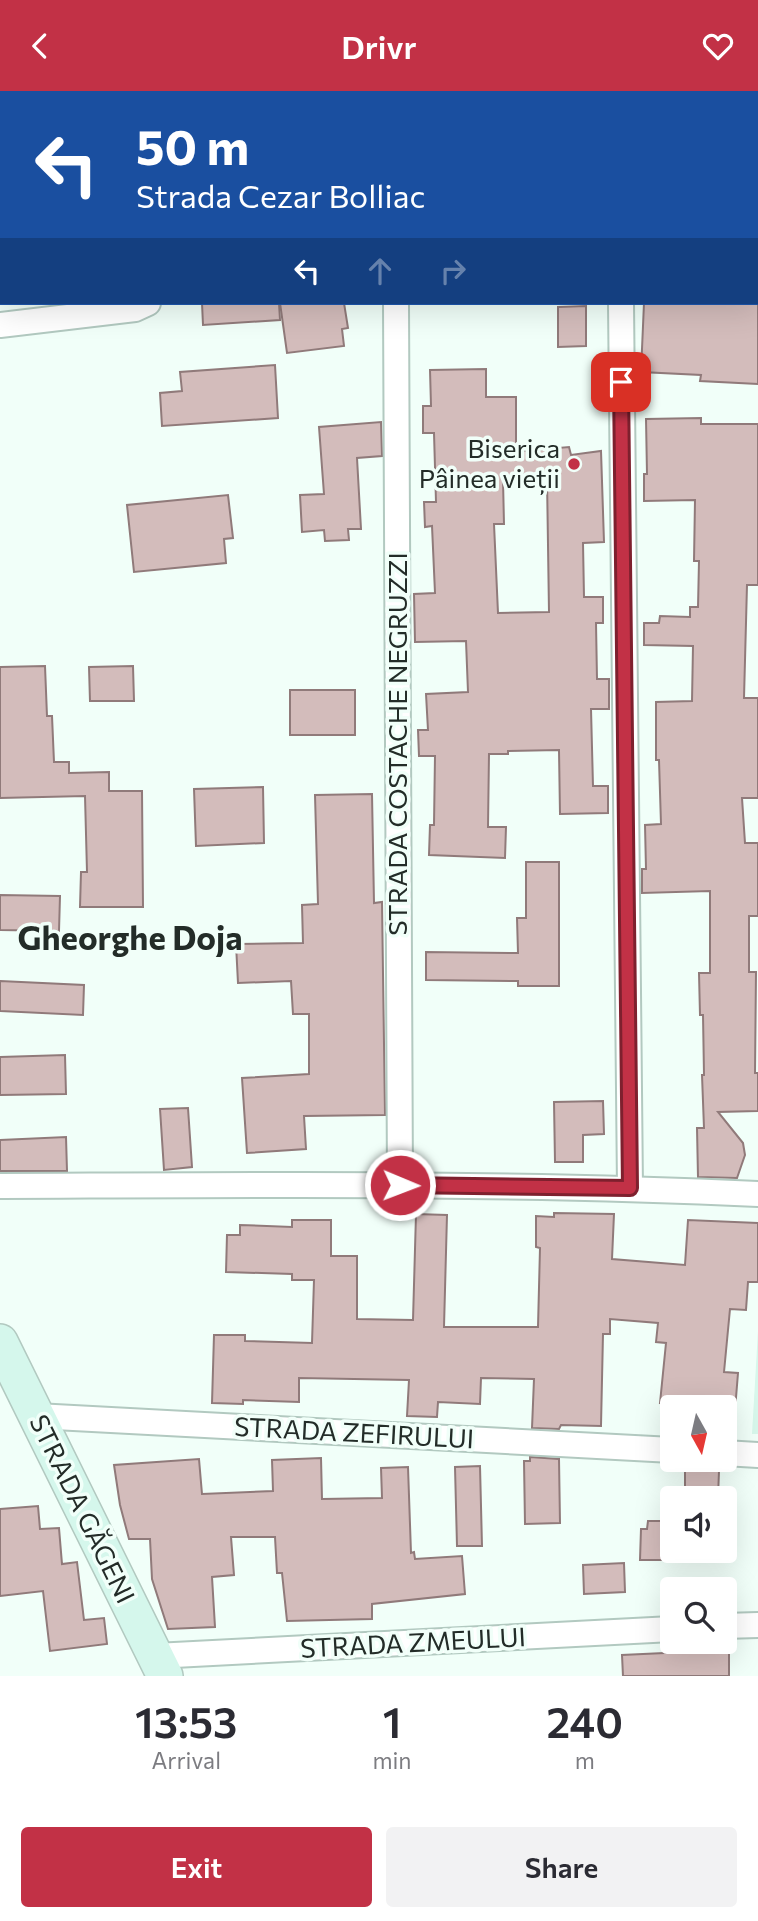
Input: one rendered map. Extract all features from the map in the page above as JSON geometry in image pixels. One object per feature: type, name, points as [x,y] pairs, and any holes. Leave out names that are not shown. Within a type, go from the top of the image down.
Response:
[{"type":"main road","name":"STRADA GĂGENI","points":[[0,1342],[160,1666]]},
{"type":"street","points":[[0,325],[135,309],[144,305]]},
{"type":"street","name":"STRADA COSTACHE NEGRUZZI","points":[[396,305],[400,1185]]},
{"type":"street","points":[[621,305],[630,1188]]},
{"type":"street","points":[[0,1186],[400,1185],[630,1188],[758,1194]]},
{"type":"street","name":"STRADA ZEFIRULUI","points":[[36,1416],[660,1449]]},
{"type":"street","points":[[737,1454],[758,1455]]},
{"type":"street","points":[[737,1626],[758,1625]]},
{"type":"street","name":"STRADA ZMEULUI","points":[[160,1666],[660,1630]]},
{"type":"shaded area","points":[[758,1331],[758,1434],[752,1434]]},
{"type":"building","points":[[202,305],[279,305],[280,320],[203,325]]},
{"type":"building","points":[[280,305],[344,305],[348,328],[342,329],[344,346],[287,353]]},
{"type":"building","points":[[644,305],[758,305],[758,384],[700,381],[701,375],[641,372]]},
{"type":"building","points":[[586,306],[586,346],[558,347],[558,307]]},
{"type":"building","points":[[275,365],[278,418],[162,426],[160,393],[182,391],[180,372]]},
{"type":"building","points":[[486,369],[486,397],[516,397],[516,447],[524,447],[524,451],[569,447],[571,455],[601,451],[604,542],[583,543],[584,597],[603,597],[603,623],[596,623],[597,679],[609,679],[609,709],[591,709],[593,786],[608,786],[608,813],[560,814],[559,750],[489,754],[488,827],[506,827],[505,858],[429,855],[430,825],[434,825],[435,756],[419,756],[418,730],[428,730],[426,694],[468,692],[466,641],[415,642],[414,594],[435,593],[432,526],[425,527],[424,502],[436,502],[434,433],[423,433],[423,406],[431,406],[430,370]],"holes":[[[547,478],[549,612],[498,613],[494,524],[504,524],[503,480]]]},
{"type":"building","points":[[701,418],[701,424],[758,424],[758,585],[747,585],[744,698],[758,698],[758,798],[742,798],[745,843],[758,843],[758,916],[749,916],[749,972],[756,972],[755,1073],[758,1073],[758,1111],[718,1112],[743,1143],[745,1155],[737,1178],[698,1177],[697,1128],[704,1128],[703,1015],[700,1015],[699,973],[710,973],[710,891],[642,893],[642,869],[646,869],[645,825],[661,824],[659,760],[656,760],[656,702],[692,701],[693,646],[644,645],[644,623],[659,623],[660,616],[690,617],[690,607],[698,607],[699,561],[694,561],[695,500],[644,501],[644,474],[647,474],[646,419]]},
{"type":"building","points":[[381,422],[382,456],[357,458],[361,529],[348,529],[349,540],[325,541],[324,530],[302,532],[300,495],[324,494],[319,427]]},
{"type":"building","points":[[228,495],[233,538],[224,539],[226,563],[134,572],[127,505]]},
{"type":"building","points":[[45,666],[47,716],[52,716],[54,762],[69,762],[69,773],[109,772],[109,791],[142,791],[143,907],[80,907],[81,872],[87,872],[85,796],[0,798],[0,667]]},
{"type":"building","points":[[133,666],[134,701],[90,701],[89,667]]},
{"type":"building","points":[[290,690],[355,690],[355,735],[290,735]]},
{"type":"building","points":[[263,787],[264,843],[196,846],[194,789]]},
{"type":"building","points":[[372,794],[374,903],[382,902],[385,1115],[304,1116],[306,1149],[247,1153],[242,1078],[309,1074],[309,1014],[293,1014],[291,981],[238,983],[236,944],[303,943],[302,905],[318,904],[315,795]]},
{"type":"building","points":[[526,862],[559,862],[559,986],[518,986],[518,981],[426,980],[426,952],[518,953],[517,918],[526,918]]},
{"type":"building","points":[[0,895],[60,896],[59,931],[0,930]]},
{"type":"building","points":[[0,981],[84,985],[83,1015],[0,1011]]},
{"type":"building","points":[[65,1055],[66,1094],[0,1095],[0,1057]]},
{"type":"building","points":[[603,1101],[604,1134],[583,1135],[583,1162],[555,1162],[554,1102]]},
{"type":"building","points":[[188,1108],[192,1167],[164,1170],[160,1109]]},
{"type":"building","points":[[66,1137],[67,1171],[0,1171],[0,1140]]},
{"type":"building","points":[[554,1213],[614,1214],[612,1259],[685,1265],[688,1220],[758,1223],[758,1282],[748,1282],[746,1310],[730,1309],[724,1372],[738,1373],[736,1395],[661,1395],[666,1343],[656,1342],[658,1323],[610,1319],[610,1334],[603,1334],[601,1426],[561,1425],[559,1429],[532,1428],[534,1379],[481,1378],[480,1404],[438,1402],[437,1417],[407,1416],[409,1380],[299,1378],[299,1402],[243,1400],[243,1404],[212,1403],[214,1335],[245,1335],[245,1341],[312,1343],[314,1280],[292,1280],[292,1274],[226,1272],[227,1235],[240,1235],[240,1225],[292,1227],[292,1220],[331,1220],[331,1256],[357,1256],[357,1319],[413,1320],[416,1214],[447,1215],[444,1327],[538,1327],[540,1248],[536,1247],[536,1216],[554,1217]]},
{"type":"building","points":[[530,1457],[559,1459],[560,1523],[525,1524],[524,1461],[530,1461]]},
{"type":"building","points":[[321,1458],[322,1499],[382,1498],[381,1468],[408,1467],[411,1553],[414,1552],[415,1559],[462,1556],[465,1594],[372,1604],[372,1619],[287,1621],[282,1573],[277,1573],[275,1537],[231,1537],[234,1575],[212,1577],[215,1627],[168,1629],[152,1579],[150,1539],[129,1539],[114,1465],[199,1459],[202,1494],[273,1491],[272,1460]]},
{"type":"building","points":[[480,1466],[482,1546],[457,1546],[455,1467]]},
{"type":"building","points":[[685,1472],[719,1472],[718,1486],[685,1486]]},
{"type":"building","points":[[38,1506],[40,1529],[59,1528],[62,1564],[77,1562],[84,1620],[104,1618],[107,1644],[50,1651],[43,1591],[0,1596],[0,1509]]},
{"type":"building","points":[[648,1521],[660,1521],[660,1560],[640,1560],[641,1529],[647,1529]]},
{"type":"building","points":[[624,1563],[625,1592],[584,1594],[583,1565]]},
{"type":"building","points":[[729,1654],[729,1676],[623,1676],[622,1655]]},
{"type":"place","name":"Biserica Pâinea vieții","points":[[574,464]]},
{"type":"district","name":"Gheorghe Doja","points":[[130,938]]},
{"type":"route","points":[[400,1185],[630,1188],[621,382]]}]
